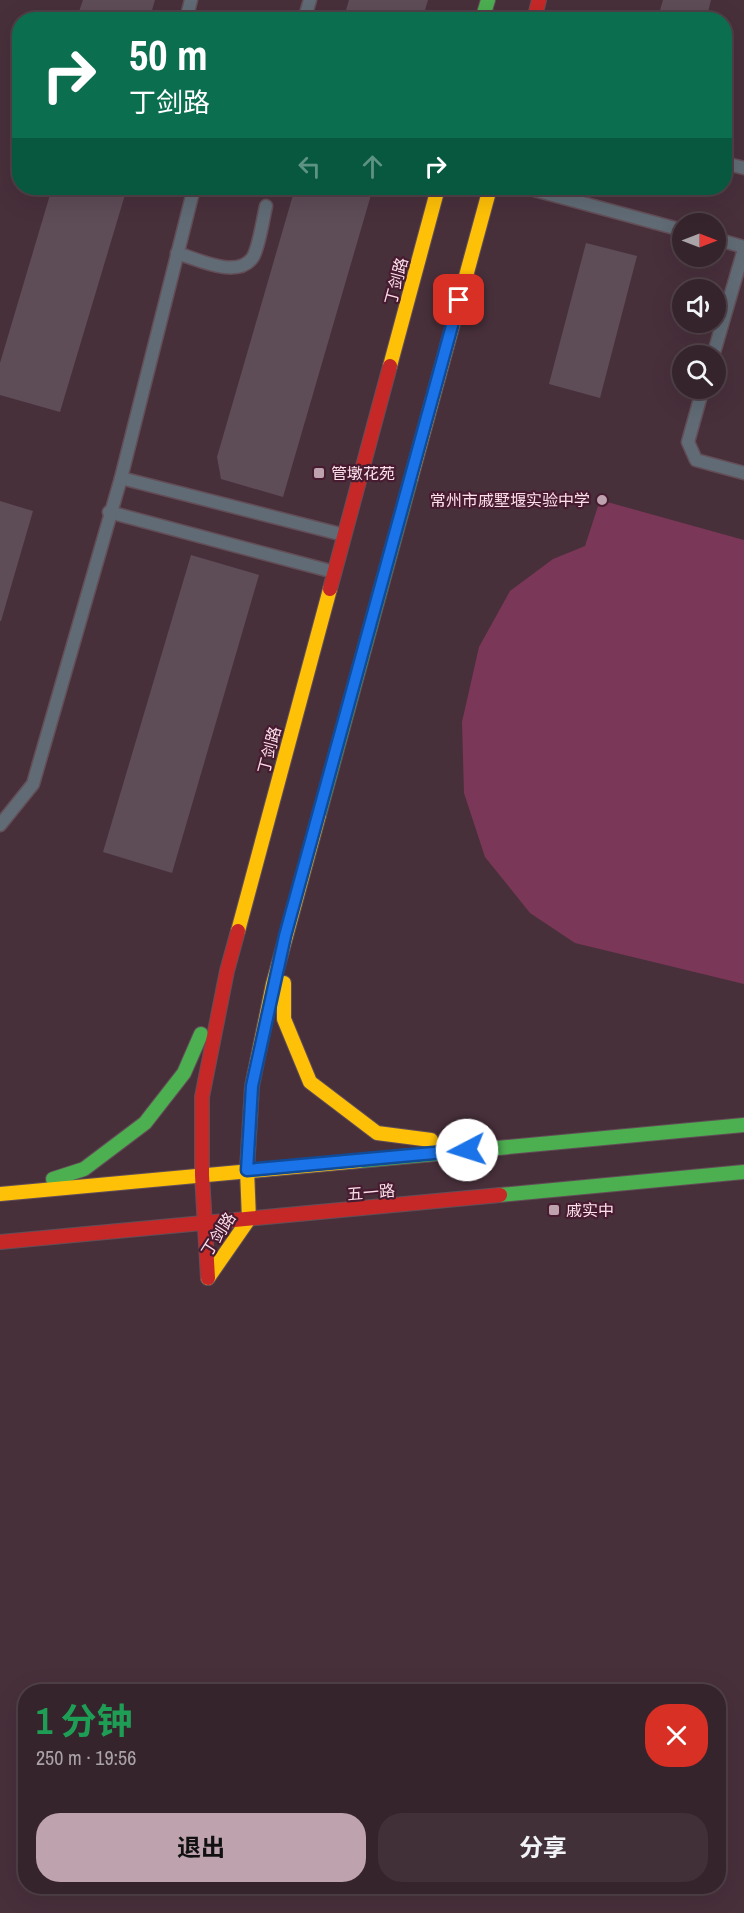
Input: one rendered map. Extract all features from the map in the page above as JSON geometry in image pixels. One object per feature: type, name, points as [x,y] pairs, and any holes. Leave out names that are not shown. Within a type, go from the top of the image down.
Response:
[{"type":"main road","name":"丁剑路","points":[[436,195],[227,971],[202,1097],[202,1175],[208,1278],[249,1220],[247,1170],[252,1086],[285,936],[488,195]]},
{"type":"main road","points":[[285,936],[284,1019],[310,1082],[377,1133],[489,1148]]},
{"type":"main road","points":[[5,1193],[84,1170],[145,1123],[184,1073],[227,971]]},
{"type":"main road","name":"五一路","points":[[5,1193],[744,1125]]},
{"type":"main road","name":"五一路","points":[[0,1242],[744,1172]]},
{"type":"lane","points":[[0,825],[33,784],[109,512],[121,478],[192,195]]},
{"type":"lane","points":[[553,195],[672,227]]},
{"type":"lane","points":[[177,253],[226,268],[241,266],[253,257],[266,206]]},
{"type":"lane","points":[[716,345],[744,248],[726,242]]},
{"type":"lane","points":[[700,399],[688,442],[696,460],[744,473]]},
{"type":"lane","points":[[121,478],[345,535]]},
{"type":"lane","points":[[109,512],[335,573]]},
{"type":"shaded area","points":[[600,500],[744,540],[744,984],[575,943],[530,913],[485,857],[464,793],[462,722],[479,647],[510,591],[553,559],[585,546]]},
{"type":"building","points":[[83,0],[155,0],[151,12],[79,12]]},
{"type":"building","points":[[349,0],[428,0],[424,12],[345,12]]},
{"type":"building","points":[[663,0],[711,0],[708,12],[659,12]]},
{"type":"building","points":[[50,195],[125,195],[60,412],[0,395],[0,363]]},
{"type":"building","points":[[293,195],[371,195],[283,497],[221,479],[217,457]]},
{"type":"building","points":[[586,243],[637,256],[600,398],[549,384]]},
{"type":"building","points":[[0,501],[33,511],[1,621],[0,621]]},
{"type":"building","points":[[191,555],[259,575],[172,873],[103,852]]},
{"type":"traffic: fast","points":[[484,12],[488,0]]},
{"type":"traffic: fast","points":[[319,815],[411,478]]},
{"type":"traffic: fast","points":[[53,1179],[84,1169],[145,1123],[184,1073],[201,1034]]},
{"type":"traffic: fast","points":[[359,1161],[744,1125]]},
{"type":"traffic: fast","points":[[500,1195],[744,1172]]},
{"type":"traffic: slow","points":[[390,366],[436,195]]},
{"type":"traffic: slow","points":[[411,478],[488,195]]},
{"type":"traffic: slow","points":[[238,931],[330,589]]},
{"type":"traffic: slow","points":[[208,1278],[249,1219],[247,1170],[252,1086],[273,984],[319,815]]},
{"type":"traffic: slow","points":[[284,983],[284,1019],[310,1082],[377,1133],[431,1140]]},
{"type":"traffic: slow","points":[[0,1194],[359,1161]]},
{"type":"traffic: jam","points":[[536,12],[539,0]]},
{"type":"traffic: jam","points":[[330,589],[390,366]]},
{"type":"traffic: jam","points":[[208,1278],[202,1175],[202,1097],[227,971],[238,931]]},
{"type":"traffic: jam","points":[[0,1242],[500,1195]]},
{"type":"place","name":"管墩花苑","points":[[319,473]]},
{"type":"place","name":"常州市戚墅堰实验中学","points":[[602,500]]},
{"type":"place","name":"戚实中","points":[[554,1210]]},
{"type":"route","points":[[459,300],[296,891],[273,984],[252,1086],[247,1170],[467,1150]]}]
